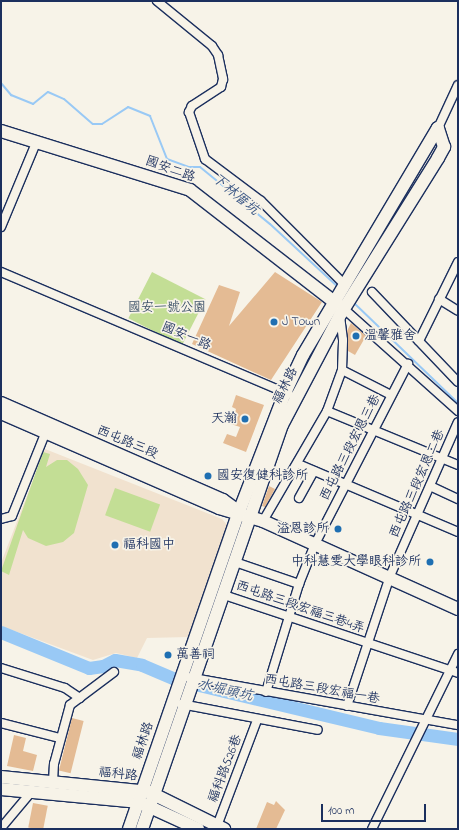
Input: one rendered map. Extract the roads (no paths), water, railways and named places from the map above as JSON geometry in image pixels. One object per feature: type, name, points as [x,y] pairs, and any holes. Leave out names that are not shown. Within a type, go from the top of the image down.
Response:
[{"type":"street","points":[[157,1],[187,28],[212,46],[218,55],[223,79],[221,86],[210,96],[192,106],[188,112],[205,159],[261,201],[344,298],[408,364],[458,411]]},
{"type":"street","name":"福林路","points":[[129,829],[146,798],[186,705],[187,682],[245,515],[290,395],[438,128],[458,85]]},
{"type":"street","name":"國安二路","points":[[1,131],[190,190],[344,298]]},
{"type":"street","points":[[1,227],[36,143]]},
{"type":"street","points":[[419,341],[458,262]]},
{"type":"street","name":"國安一路","points":[[1,272],[290,395]]},
{"type":"street","points":[[372,292],[458,382]]},
{"type":"street","points":[[263,521],[298,464],[327,410],[342,370],[344,298]]},
{"type":"street","points":[[440,299],[458,311]]},
{"type":"street","name":"西屯路三段宏恩三巷","points":[[266,692],[290,618],[299,584],[315,544],[408,364]]},
{"type":"street","points":[[342,370],[391,395]]},
{"type":"street","name":"西屯路三段","points":[[1,403],[47,428],[219,508],[263,521],[390,576],[458,609]]},
{"type":"street","points":[[327,410],[458,466]]},
{"type":"street","name":"西屯路三段","points":[[1,413],[47,428]]},
{"type":"street","name":"西屯路三段宏恩二巷","points":[[346,706],[390,576],[418,516],[458,422]]},
{"type":"street","points":[[1,519],[12,516],[47,428]]},
{"type":"street","points":[[298,464],[458,532]]},
{"type":"street","points":[[299,498],[314,471]]},
{"type":"street","points":[[430,486],[458,499]]},
{"type":"street","name":"福林路","points":[[142,829],[146,798],[173,703],[187,682],[224,595],[235,562],[245,515]]},
{"type":"street","points":[[235,562],[299,584]]},
{"type":"street","name":"西屯路三段宏福三巷4弄","points":[[224,595],[368,644],[454,671]]},
{"type":"street","points":[[375,828],[416,743],[454,671],[458,654]]},
{"type":"street","points":[[1,668],[65,688],[80,698]]},
{"type":"street","points":[[53,782],[60,738],[70,705],[114,672]]},
{"type":"street","name":"西屯路三段宏福一巷","points":[[187,682],[266,692],[427,722],[458,725]]},
{"type":"street","points":[[173,703],[257,720],[318,730]]},
{"type":"street","name":"福科路526巷","points":[[221,827],[257,720]]},
{"type":"street","points":[[1,723],[60,738]]},
{"type":"street","name":"福科路","points":[[1,777],[53,782],[146,798],[221,827]]},
{"type":"street","name":"福科路","points":[[1,789],[146,798],[198,829]]},
{"type":"street","points":[[1,828],[32,791]]},
{"type":"waterway","name":"下林厝坑","points":[[1,83],[11,95],[33,104],[48,92],[64,99],[93,124],[102,124],[128,107],[150,116],[167,159],[189,167],[200,167],[270,224],[338,287]]},
{"type":"waterway","name":"下林厝坑","points":[[353,302],[458,403]]},
{"type":"waterway","name":"水堀頭坑","points":[[1,632],[89,668],[103,666],[115,660],[142,665],[178,680],[379,728],[458,739]]},
{"type":"place","name":"J Town","points":[[274,322]]},
{"type":"place","name":"溫馨雅舍","points":[[356,336]]},
{"type":"place","name":"天瀚","points":[[245,419]]},
{"type":"place","name":"國安復健科診所","points":[[208,476]]},
{"type":"place","name":"溢恩診所","points":[[338,529]]},
{"type":"place","name":"福科國中","points":[[115,545]]},
{"type":"place","name":"中科慧雯大學眼科診所","points":[[430,562]]},
{"type":"place","name":"萬善祠","points":[[168,655]]},
{"type":"park label","name":"國安一號公園","points":[[167,308]]}]
